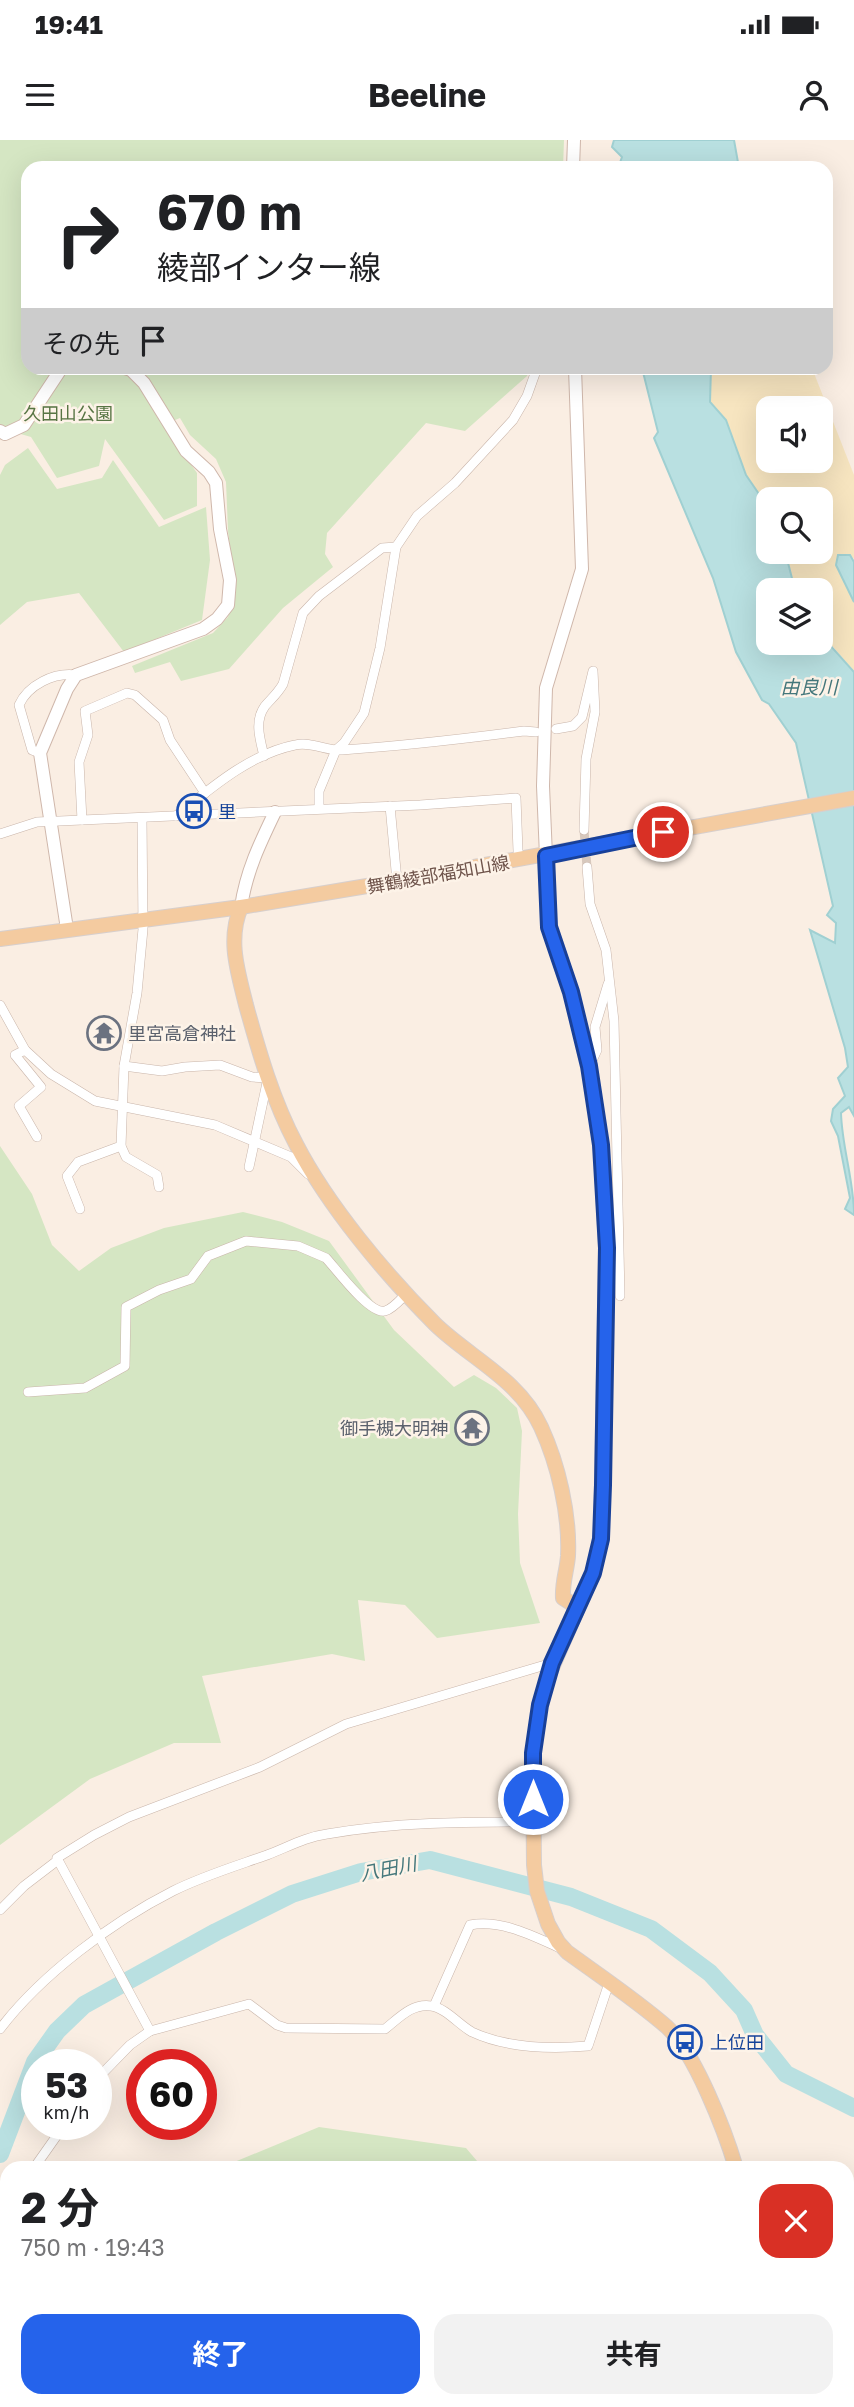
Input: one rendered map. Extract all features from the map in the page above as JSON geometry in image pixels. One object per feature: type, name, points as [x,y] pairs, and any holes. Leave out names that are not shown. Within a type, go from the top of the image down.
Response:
[{"type":"main road","name":"舞鶴綾部福知山線","points":[[0,939],[241,907],[546,856],[854,798]]},
{"type":"main road","points":[[546,856],[549,927],[571,992],[589,1066],[601,1145],[607,1248],[601,1539],[593,1573],[552,1663],[540,1705],[533,1753],[537,1891],[545,1917],[562,1947],[669,2029],[695,2067],[734,2161]]},
{"type":"main road","points":[[241,907],[233,942],[241,984],[268,1078],[287,1126],[317,1182],[379,1263],[437,1325],[515,1390],[540,1425],[556,1472],[565,1514],[568,1556],[562,1586],[563,1598],[577,1607]]},
{"type":"street","points":[[573,161],[574,140]]},
{"type":"street","points":[[0,431],[5,434],[24,425],[57,375]]},
{"type":"street","points":[[40,753],[32,750],[19,705],[24,693],[31,687],[66,674],[76,676],[203,629],[217,619],[228,605],[230,580],[220,529],[216,483],[209,472],[186,451],[144,383],[136,375]]},
{"type":"street","points":[[319,808],[319,791],[336,750],[344,743],[364,713],[380,648],[396,547],[418,516],[455,482],[513,420],[527,396],[534,375]]},
{"type":"street","points":[[546,856],[543,786],[546,688],[582,569],[575,375]]},
{"type":"street","points":[[264,756],[258,720],[283,684],[303,613],[318,596],[382,548],[396,547]]},
{"type":"street","points":[[556,729],[573,726],[582,717],[593,671],[595,712],[586,759],[584,830]]},
{"type":"street","points":[[68,929],[40,753],[67,689],[76,676]]},
{"type":"street","points":[[82,820],[79,762],[88,735],[85,711],[127,693],[135,695],[163,720],[170,740],[205,793]]},
{"type":"street","points":[[174,817],[245,765],[295,745],[309,744],[336,750],[411,745],[524,731],[537,732]]},
{"type":"street","points":[[0,834],[37,822],[390,806],[516,797],[518,851]]},
{"type":"street","points":[[390,806],[397,881]]},
{"type":"street","points":[[241,907],[246,880],[259,843],[275,812]]},
{"type":"street","points":[[142,818],[143,919],[137,993],[124,1066],[121,1146],[126,1157],[157,1175],[159,1187]]},
{"type":"street","points":[[587,867],[590,904],[606,950],[614,1021],[620,1296]]},
{"type":"street","points":[[589,1066],[597,1050],[596,1027],[610,979]]},
{"type":"street","points":[[0,1005],[25,1050],[51,1074],[95,1101],[215,1125],[291,1157],[317,1182]]},
{"type":"street","points":[[25,1050],[15,1055],[41,1087],[19,1106],[37,1137]]},
{"type":"street","points":[[124,1066],[162,1071],[220,1065],[252,1077],[268,1078],[249,1167]]},
{"type":"street","points":[[80,1209],[67,1176],[78,1162],[121,1146]]},
{"type":"street","points":[[28,1392],[85,1388],[125,1366],[126,1307],[159,1290],[191,1279],[208,1256],[246,1241],[298,1246],[321,1255],[368,1305],[379,1312],[388,1310],[407,1293]]},
{"type":"street","points":[[0,1910],[24,1886],[58,1860],[57,1858],[129,1817],[260,1767],[346,1724],[552,1663]]},
{"type":"street","points":[[0,2029],[31,1992],[100,1937],[147,1905],[175,1890],[302,1839],[432,1823],[533,1822]]},
{"type":"street","points":[[58,1860],[150,2031]]},
{"type":"street","points":[[434,2006],[470,1925],[486,1924],[523,1931],[562,1947]]},
{"type":"street","points":[[112,2064],[130,2045],[150,2031],[249,2004],[277,2025],[286,2028],[385,2029],[408,2010],[419,2006],[434,2006],[471,2031],[496,2039],[558,2048],[589,2046],[609,1983]]},
{"type":"street","points":[[39,2161],[54,2140]]},
{"type":"green space","name":"久田山公園","points":[[0,140],[564,140],[563,161],[21,161],[21,375],[527,375],[465,431],[426,423],[327,533],[325,554],[333,567],[283,608],[229,669],[181,681],[170,662],[135,673],[132,666],[213,633],[228,617],[235,591],[226,482],[216,459],[190,435],[180,418],[163,425],[197,473],[197,506],[164,520],[105,439],[99,466],[57,478],[31,437],[0,428]]},
{"type":"green space","points":[[28,448],[57,489],[102,478],[113,460],[159,527],[206,507],[210,560],[202,620],[124,652],[79,593],[27,602],[0,625],[0,475],[5,465]]},
{"type":"green space","points":[[0,1146],[32,1194],[52,1245],[79,1271],[111,1248],[164,1228],[243,1212],[282,1222],[329,1241],[394,1330],[454,1387],[474,1375],[496,1388],[517,1408],[522,1431],[518,1514],[520,1563],[540,1623],[437,1638],[405,1605],[358,1600],[365,1661],[332,1654],[202,1676],[221,1743],[174,1743],[90,1779],[0,1845]]},
{"type":"green space","points":[[319,2127],[466,2148],[477,2161],[237,2161]]},
{"type":"sand","points":[[711,375],[815,375],[823,396],[756,396],[756,473],[833,473],[833,422],[854,475],[854,559],[850,555],[836,565],[854,602],[854,671],[833,647],[833,578],[792,578],[788,564],[833,564],[833,487],[756,487],[756,490],[746,475],[726,420],[709,402]]},
{"type":"water","points":[[614,140],[734,140],[738,161],[621,161],[622,157],[612,147]]},
{"type":"water","name":"由良川","points":[[644,375],[711,375],[710,402],[726,420],[746,475],[756,490],[756,564],[788,564],[792,578],[756,578],[756,655],[833,655],[833,648],[854,672],[854,1116],[849,1107],[841,1113],[854,1215],[845,1209],[850,1198],[838,1136],[831,1121],[833,1109],[845,1096],[838,1078],[848,1067],[845,1048],[810,930],[835,943],[836,923],[827,915],[833,906],[796,743],[769,704],[762,700],[736,652],[713,578],[654,438],[658,432]]},
{"type":"water","points":[[838,555],[850,555],[854,562],[854,602],[836,565]]},
{"type":"waterway","name":"八田川","points":[[0,2154],[35,2062],[57,2031],[84,2005],[216,1932],[292,1894],[361,1872],[430,1860],[571,1897],[651,1929],[710,1973],[744,2010],[755,2035],[786,2074],[854,2108]]},
{"type":"tunnel","points":[[584,830],[587,867]]},
{"type":"place","name":"里","points":[[194,811]]},
{"type":"place","name":"里宮高倉神社","points":[[104,1033]]},
{"type":"place","name":"御手槻大明神","points":[[472,1428]]},
{"type":"place","name":"上位田","points":[[685,2042]]},
{"type":"route","points":[[533,1799],[533,1753],[540,1705],[552,1663],[593,1573],[601,1539],[607,1248],[601,1145],[589,1066],[571,992],[549,927],[546,856],[663,832]]}]
